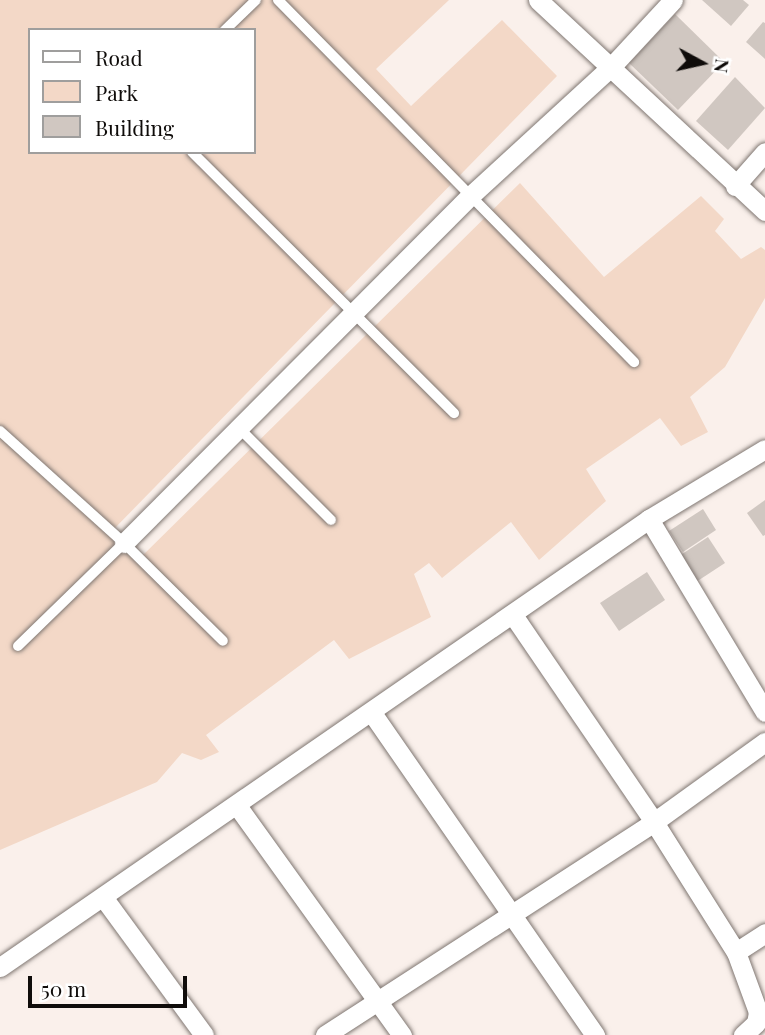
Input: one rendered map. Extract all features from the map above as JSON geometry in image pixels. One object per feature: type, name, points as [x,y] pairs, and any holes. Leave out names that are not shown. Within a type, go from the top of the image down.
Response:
[{"type":"street","points":[[538,0],[735,186],[765,211]]},
{"type":"street","points":[[124,543],[470,196],[611,67],[673,0]]},
{"type":"street","points":[[735,186],[765,152]]},
{"type":"street","points":[[0,967],[238,807],[649,519],[765,449]]},
{"type":"street","points":[[649,519],[765,712]]},
{"type":"street","points":[[513,615],[654,822],[736,952],[758,1012],[755,1023],[743,1035]]},
{"type":"street","points":[[372,713],[510,916],[595,1035]]},
{"type":"street","points":[[326,1035],[377,998],[510,916],[654,822],[765,742]]},
{"type":"street","points":[[238,807],[402,1035]]},
{"type":"street","points":[[103,897],[204,1035]]},
{"type":"street","points":[[736,952],[765,933]]},
{"type":"lane","points":[[227,28],[256,0]]},
{"type":"lane","points":[[278,0],[634,362]]},
{"type":"lane","points":[[194,154],[454,413]]},
{"type":"lane","points":[[239,428],[331,520]]},
{"type":"lane","points":[[0,431],[124,543],[223,641]]},
{"type":"lane","points":[[19,646],[124,543]]},
{"type":"green space","points":[[0,0],[449,0],[376,69],[411,106],[502,20],[557,76],[112,531],[138,560],[520,183],[604,277],[701,196],[724,219],[715,231],[741,259],[761,247],[765,250],[765,298],[725,367],[690,397],[708,432],[681,446],[660,418],[586,469],[606,501],[539,560],[511,522],[442,578],[429,563],[414,574],[431,617],[349,659],[334,640],[206,735],[219,752],[201,760],[182,753],[157,782],[0,850]]},
{"type":"building","points":[[702,0],[743,0],[749,5],[731,26]]},
{"type":"building","points":[[675,14],[724,62],[678,110],[629,63]]},
{"type":"building","points":[[763,22],[765,23],[765,59],[746,42]]},
{"type":"building","points":[[735,77],[765,108],[728,150],[696,121]]},
{"type":"building","points":[[765,500],[765,535],[763,536],[747,513]]},
{"type":"building","points":[[703,509],[716,530],[683,552],[669,531]]},
{"type":"building","points":[[708,537],[725,563],[696,582],[679,556]]},
{"type":"building","points":[[647,572],[665,600],[619,631],[600,603]]}]
